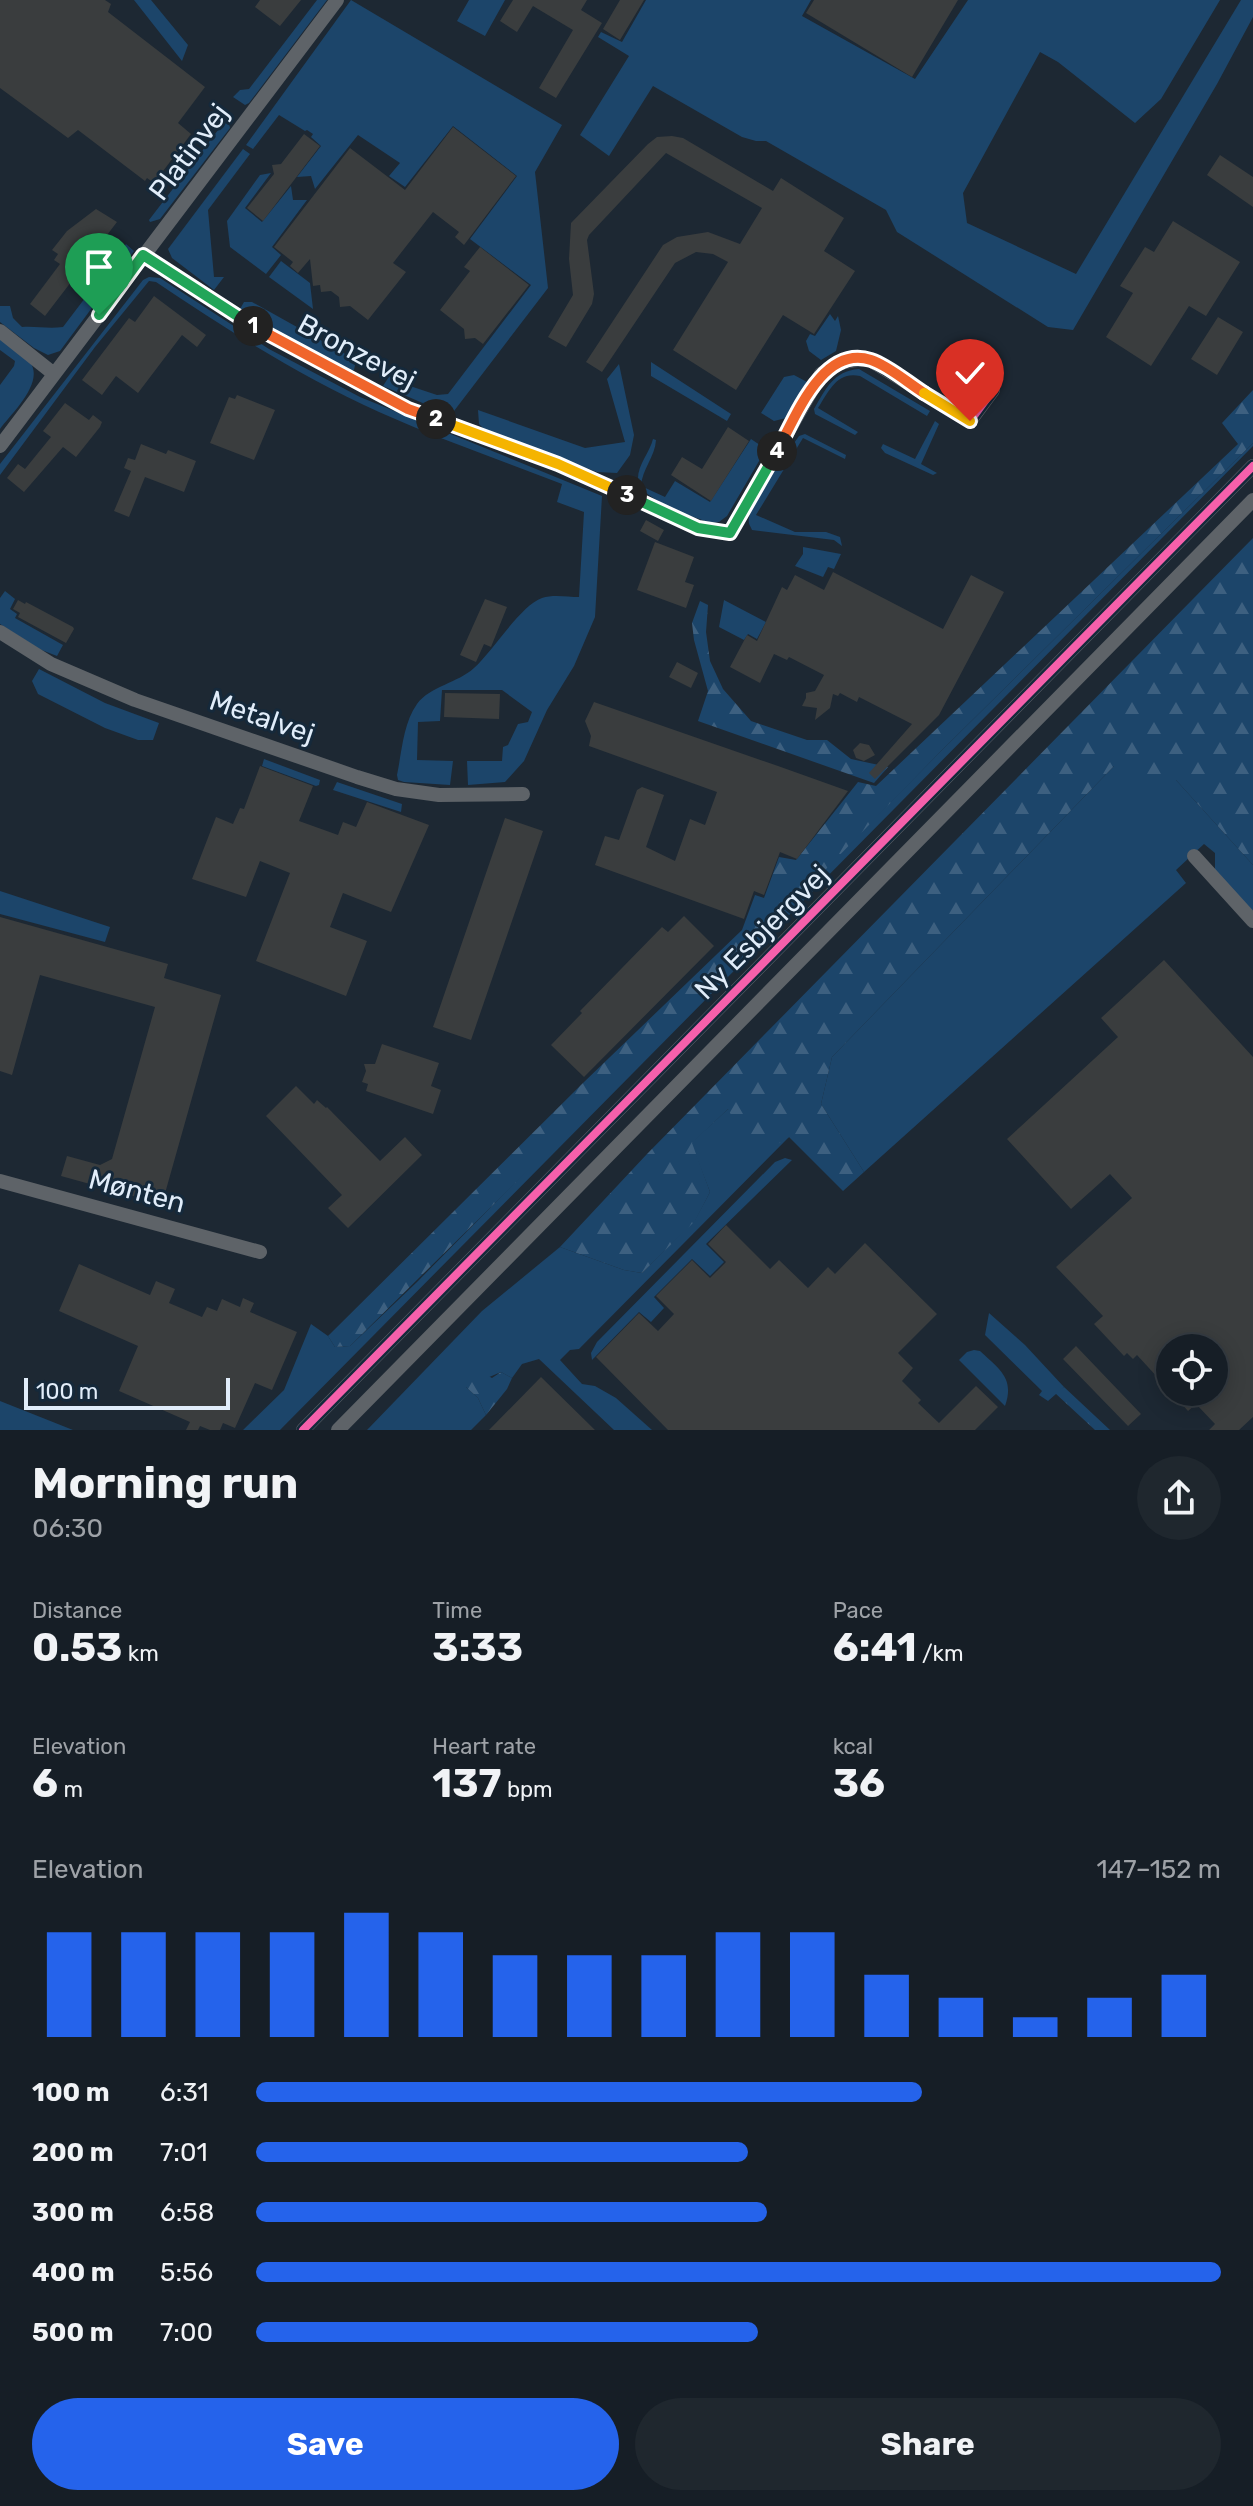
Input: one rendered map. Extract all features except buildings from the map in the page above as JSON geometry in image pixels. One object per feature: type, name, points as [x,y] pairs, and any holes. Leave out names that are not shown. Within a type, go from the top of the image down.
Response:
[{"type":"street","name":"Platinvej","points":[[0,446],[337,0]]},
{"type":"street","name":"Bronzevej","points":[[143,255],[252,325],[408,409],[558,464],[698,528],[730,533],[821,374],[836,363],[853,359],[870,360],[970,421],[993,390]]},
{"type":"street","points":[[0,331],[54,374]]},
{"type":"street","name":"Ny Esbjergvej","points":[[303,1430],[1253,466]]},
{"type":"street","name":"Ny Esbjergvej","points":[[338,1430],[1253,500]]},
{"type":"street","name":"Metalvej","points":[[0,632],[51,664],[135,700],[357,777],[396,789],[439,795],[523,794]]},
{"type":"street","points":[[1194,856],[1253,921]]},
{"type":"street","name":"Mønten","points":[[0,1181],[260,1252]]},
{"type":"green space","points":[[134,0],[151,0],[188,45],[182,61]]},
{"type":"green space","points":[[317,0],[327,0],[249,103],[245,105],[233,97],[240,90],[249,89]]},
{"type":"green space","points":[[351,0],[562,125],[535,172],[548,288],[454,411],[446,413],[383,386],[390,375],[392,380],[437,395],[448,394],[531,285],[470,239],[517,176],[453,126],[405,187],[389,176],[400,163],[358,135],[315,189],[311,176],[297,177],[321,146],[307,130],[279,115],[253,149],[246,145]]},
{"type":"green space","points":[[469,0],[505,0],[485,36],[457,21]]},
{"type":"green space","points":[[646,0],[811,0],[802,16],[915,79],[968,0],[1220,0],[1161,99],[1135,123],[1058,62],[1040,52],[963,193],[967,223],[1076,274],[1241,0],[1253,0],[1253,17],[1073,330],[1048,327],[897,232],[886,210],[766,141],[742,137],[653,86],[609,156],[580,135],[629,56],[598,37],[601,32],[622,42]]},
{"type":"green space","points":[[225,121],[230,128],[160,219],[150,222],[149,220]]},
{"type":"green space","points":[[243,149],[250,154],[208,210],[214,277],[224,277],[214,290],[172,258],[168,249]]},
{"type":"green space","points":[[271,173],[245,208],[262,222],[291,186],[293,200],[307,200],[272,247],[281,255],[266,274],[230,247],[227,221],[260,175]]},
{"type":"green space","points":[[126,244],[134,251],[60,351],[48,355],[0,322],[0,306],[10,306],[13,318],[22,327],[63,327]]},
{"type":"green space","points":[[281,261],[310,283],[313,309],[269,277]]},
{"type":"green space","points":[[160,278],[269,349],[360,397],[602,496],[595,617],[574,666],[547,710],[524,761],[505,782],[468,785],[467,761],[502,761],[503,747],[508,745],[518,724],[528,722],[532,712],[502,690],[442,690],[440,721],[418,722],[417,760],[453,761],[450,785],[404,782],[398,780],[397,775],[409,720],[423,698],[474,668],[534,602],[551,596],[579,597],[584,512],[557,502],[562,484],[424,431],[350,398],[264,352],[156,282],[149,281],[95,347],[0,475],[0,464],[143,280]]},
{"type":"green space","points":[[244,302],[252,302],[356,360],[354,370],[348,371],[241,311]]},
{"type":"green space","points":[[830,314],[835,321],[838,316],[841,330],[836,351],[821,360],[809,351],[806,341],[810,334],[815,336]]},
{"type":"green space","points":[[0,338],[30,362],[33,379],[25,398],[0,429],[0,385],[15,361],[0,350]]},
{"type":"green space","points":[[651,362],[731,414],[727,421],[651,376]]},
{"type":"green space","points":[[619,364],[634,435],[630,455],[617,473],[597,472],[484,429],[479,424],[478,410],[585,448],[625,442],[607,379]]},
{"type":"green space","points":[[859,369],[930,411],[927,416],[860,376],[852,375],[834,384],[818,408],[858,432],[855,435],[815,414],[814,409],[831,382],[843,373]]},
{"type":"green space","points":[[794,375],[807,382],[786,418],[774,421],[761,413],[784,377]]},
{"type":"green space","points":[[1253,390],[1253,443],[942,750],[646,1054],[350,1346],[335,1347],[328,1336],[742,930],[755,895],[764,898],[779,857],[796,860],[858,782],[876,786],[1238,444],[1222,423]]},
{"type":"green space","points":[[935,421],[939,424],[921,464],[937,473],[933,475],[885,453],[881,448],[883,444],[915,459]]},
{"type":"green space","points":[[805,434],[846,455],[845,459],[803,438],[756,515],[795,532],[826,532],[840,537],[842,546],[834,540],[752,530],[749,524],[763,488],[799,436]]},
{"type":"green space","points":[[653,439],[656,440],[655,446],[641,486],[665,497],[675,481],[710,502],[751,439],[766,449],[727,516],[712,523],[669,507],[641,487],[638,480],[640,470]]},
{"type":"green space","points":[[1253,443],[280,1430],[243,1430],[284,1390],[311,1324],[328,1336],[335,1347],[350,1346],[417,1282],[942,750]]},
{"type":"green space","points":[[1253,538],[1253,865],[1176,780],[1147,793],[1114,766],[832,1057],[821,1104],[864,1172],[843,1191],[789,1137],[754,1159],[728,1109],[692,1143],[710,1192],[695,1221],[642,1273],[624,1270],[560,1247],[647,1154]]},
{"type":"green space","points":[[803,547],[841,554],[834,569],[828,567],[823,577],[795,566],[803,554]]},
{"type":"green space","points":[[5,591],[15,599],[10,609],[17,614],[15,618],[63,645],[57,656],[39,649],[0,624],[0,598]]},
{"type":"green space","points":[[724,600],[766,622],[757,639],[748,634],[744,640],[719,627]]},
{"type":"green space","points":[[700,601],[708,605],[706,632],[710,661],[723,689],[751,721],[807,740],[827,740],[851,759],[888,767],[874,783],[698,721],[708,691],[692,623]]},
{"type":"green space","points":[[39,669],[105,703],[159,723],[153,740],[138,740],[105,728],[38,694],[32,681]]},
{"type":"green space","points":[[264,759],[320,780],[319,785],[262,766]]},
{"type":"green space","points":[[1115,765],[1176,780],[1253,865],[1253,912],[1215,870],[1215,853],[1204,844],[1176,870],[1186,883],[864,1172],[821,1104],[832,1057]]},
{"type":"green space","points":[[337,782],[402,804],[401,812],[333,790]]},
{"type":"green space","points":[[0,891],[110,927],[105,942],[0,914]]},
{"type":"green space","points":[[728,1109],[789,1137],[579,1349],[570,1350],[560,1360],[582,1384],[595,1386],[616,1398],[652,1430],[614,1430],[539,1359],[522,1364],[512,1378],[501,1372],[466,1387],[478,1398],[486,1415],[471,1430],[367,1430],[482,1311],[560,1247],[624,1270],[642,1273],[695,1220],[710,1192],[691,1143]]},
{"type":"green space","points":[[785,1158],[792,1160],[706,1244],[724,1262],[710,1276],[692,1259],[654,1297],[664,1308],[651,1322],[639,1312],[592,1360],[591,1353],[597,1342],[775,1162]]},
{"type":"green space","points":[[989,1313],[1025,1345],[1064,1387],[1048,1401],[1039,1395],[1042,1391],[985,1335]]},
{"type":"green space","points":[[974,1350],[980,1351],[1003,1375],[1008,1388],[1005,1406],[959,1360]]},
{"type":"green space","points":[[471,1370],[492,1378],[501,1372],[512,1378],[486,1415],[478,1398],[466,1387]]},
{"type":"green space","points":[[1064,1387],[1110,1430],[1095,1430],[1055,1393]]},
{"type":"green space","points":[[0,1401],[73,1430],[0,1430]]},
{"type":"cycle path","points":[[143,255],[252,325],[408,409],[558,464],[698,528],[730,533],[821,374],[839,364],[870,360],[970,421],[993,390]]},
{"type":"cycle path","points":[[303,1430],[1253,466]]},
{"type":"route","points":[[99,315],[143,255],[252,325],[408,409],[558,464],[698,528],[730,533],[821,374],[836,363],[853,359],[870,360],[970,421]]}]
